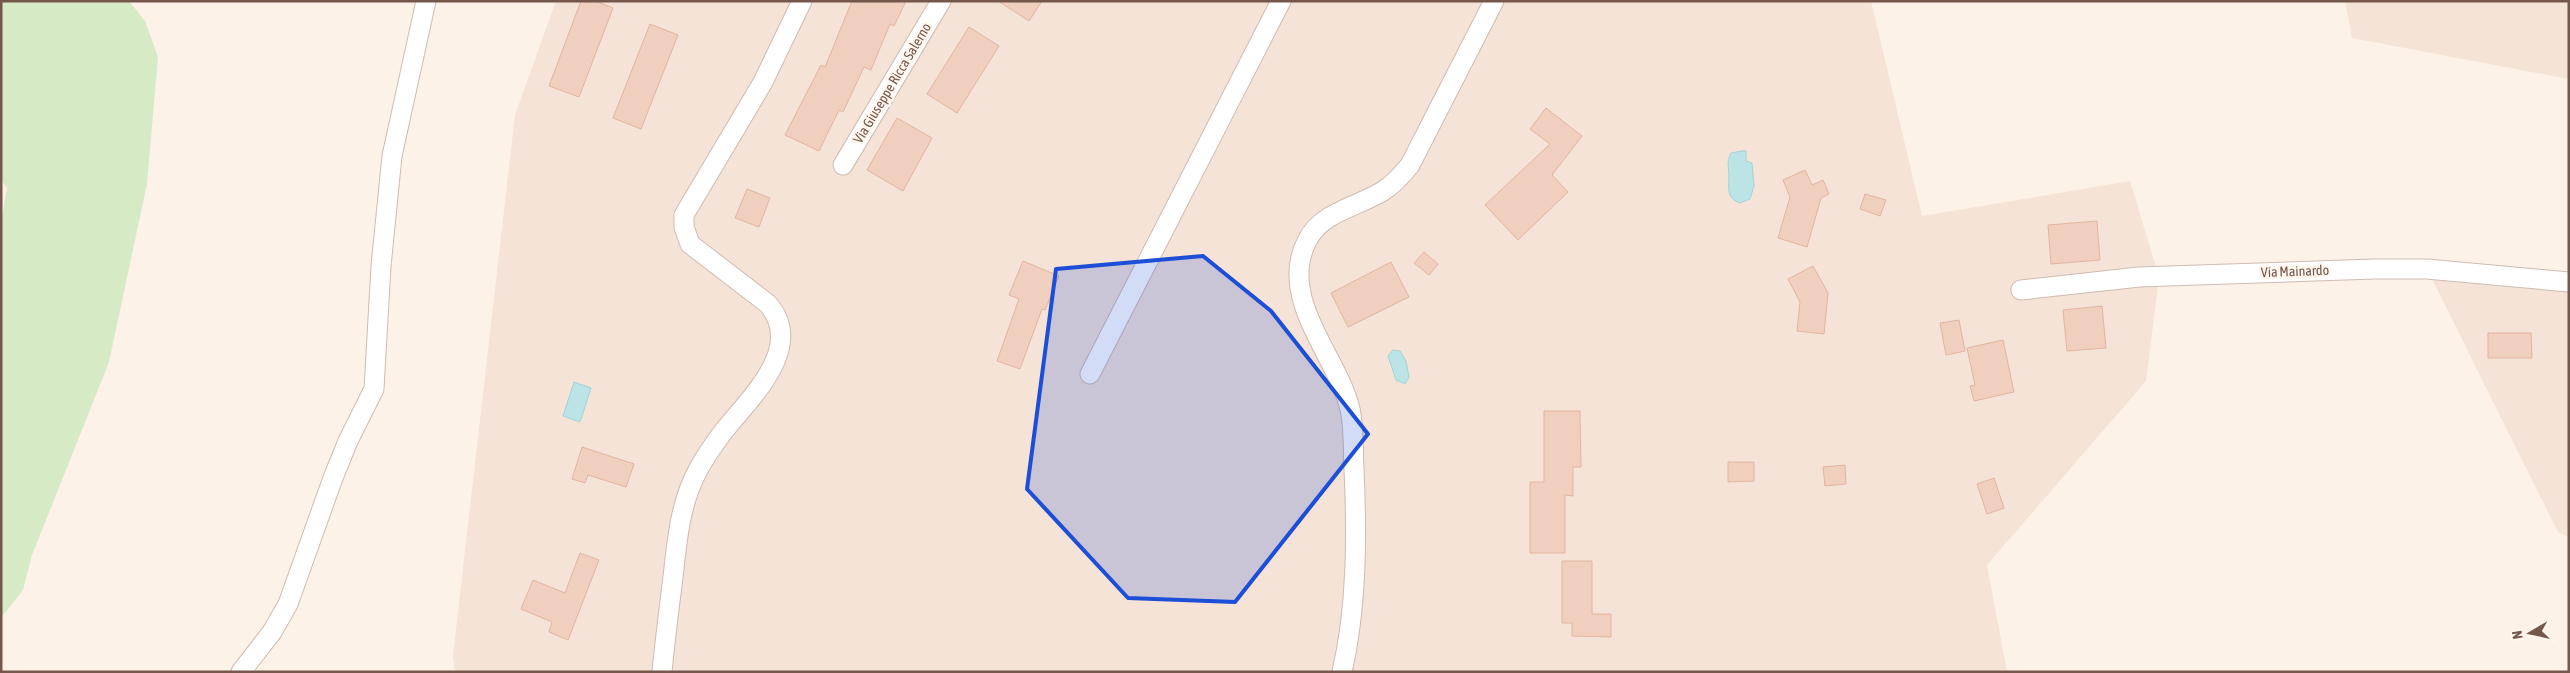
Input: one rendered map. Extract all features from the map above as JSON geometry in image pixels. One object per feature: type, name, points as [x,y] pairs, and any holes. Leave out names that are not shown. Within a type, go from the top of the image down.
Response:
[{"type":"street","points":[[242,672],[272,632],[288,604],[333,478],[348,441],[374,389],[380,275],[392,156],[426,1]]},
{"type":"street","points":[[662,672],[678,533],[685,502],[698,470],[722,433],[768,376],[777,354],[780,338],[776,316],[768,304],[690,244],[684,227],[684,215],[763,82],[802,1]]},
{"type":"street","name":"Via Giuseppe Ricca Salerno","points":[[843,165],[941,1]]},
{"type":"street","points":[[1090,374],[1281,1]]},
{"type":"street","points":[[1342,672],[1349,639],[1353,596],[1356,496],[1352,423],[1341,383],[1315,332],[1304,304],[1301,256],[1308,237],[1322,223],[1384,190],[1399,178],[1410,165],[1494,1]]},
{"type":"street","name":"Via Mainardo","points":[[2021,290],[2139,277],[2380,268],[2427,269],[2569,282]]},
{"type":"highlighted area","points":[[1203,256],[1271,311],[1368,434],[1235,602],[1128,598],[1027,489],[1056,269]]},
{"type":"shaded area","points":[[556,1],[1871,1],[1922,216],[2130,181],[2159,277],[2146,381],[1987,565],[2007,672],[455,672],[453,656],[515,115]]},
{"type":"shaded area","points":[[2345,1],[2569,1],[2569,79],[2352,38]]},
{"type":"shaded area","points":[[2427,269],[2569,280],[2569,537],[2558,532]]},
{"type":"green space","points":[[1,1],[129,1],[145,21],[158,57],[147,184],[109,362],[32,555],[23,590],[1,618],[1,222],[7,188],[1,180]]},
{"type":"water","points":[[1746,151],[1746,161],[1752,163],[1754,186],[1750,199],[1740,203],[1732,198],[1729,192],[1728,162],[1731,153]]},
{"type":"water","points":[[1393,350],[1400,351],[1406,361],[1409,377],[1405,384],[1396,380],[1388,356]]},
{"type":"water","points":[[574,382],[591,388],[580,422],[563,416]]},
{"type":"building","points":[[581,1],[595,1],[613,8],[579,97],[549,86]]},
{"type":"building","points":[[852,1],[906,1],[894,26],[890,24],[871,70],[864,67],[843,112],[839,110],[819,151],[785,135],[821,65],[825,67]]},
{"type":"building","points":[[998,1],[1042,1],[1029,21]]},
{"type":"building","points":[[650,24],[678,35],[641,129],[613,118]]},
{"type":"building","points":[[969,27],[999,46],[957,113],[927,94]]},
{"type":"building","points":[[1546,108],[1582,136],[1552,175],[1568,192],[1518,240],[1485,205],[1550,144],[1530,129]]},
{"type":"building","points":[[897,118],[932,138],[903,191],[867,170]]},
{"type":"building","points":[[1805,170],[1812,185],[1823,180],[1829,194],[1821,198],[1807,247],[1778,238],[1790,197],[1783,180]]},
{"type":"building","points":[[747,189],[770,198],[759,227],[735,218]]},
{"type":"building","points":[[1865,194],[1886,200],[1880,216],[1860,209]]},
{"type":"building","points":[[2097,221],[2100,260],[2051,264],[2048,225]]},
{"type":"building","points":[[1424,252],[1438,264],[1429,275],[1414,263]]},
{"type":"building","points":[[1023,261],[1059,276],[1045,310],[1042,309],[1020,369],[997,361],[1019,299],[1009,295]]},
{"type":"building","points":[[1391,262],[1409,297],[1348,327],[1331,293]]},
{"type":"building","points":[[1813,266],[1828,293],[1824,334],[1797,331],[1800,302],[1788,279]]},
{"type":"building","points":[[2102,306],[2106,348],[2067,351],[2063,310]]},
{"type":"building","points":[[1959,320],[1965,351],[1946,355],[1940,323]]},
{"type":"building","points":[[2488,333],[2531,333],[2532,358],[2488,358]]},
{"type":"building","points":[[2003,340],[2014,392],[1974,401],[1970,386],[1975,385],[1967,348]]},
{"type":"building","points":[[1544,411],[1580,411],[1581,467],[1573,467],[1573,496],[1565,495],[1565,553],[1530,553],[1530,482],[1544,482]]},
{"type":"building","points":[[582,447],[634,464],[626,487],[588,475],[585,483],[572,479]]},
{"type":"building","points":[[1728,462],[1754,462],[1754,481],[1728,482]]},
{"type":"building","points":[[1845,465],[1846,484],[1825,486],[1823,467]]},
{"type":"building","points":[[1994,478],[2004,508],[1987,514],[1977,484]]},
{"type":"building","points":[[580,553],[599,560],[568,640],[549,632],[552,622],[521,609],[533,580],[565,593]]},
{"type":"building","points":[[1562,561],[1592,561],[1592,614],[1611,614],[1611,637],[1572,636],[1572,623],[1562,623]]}]
